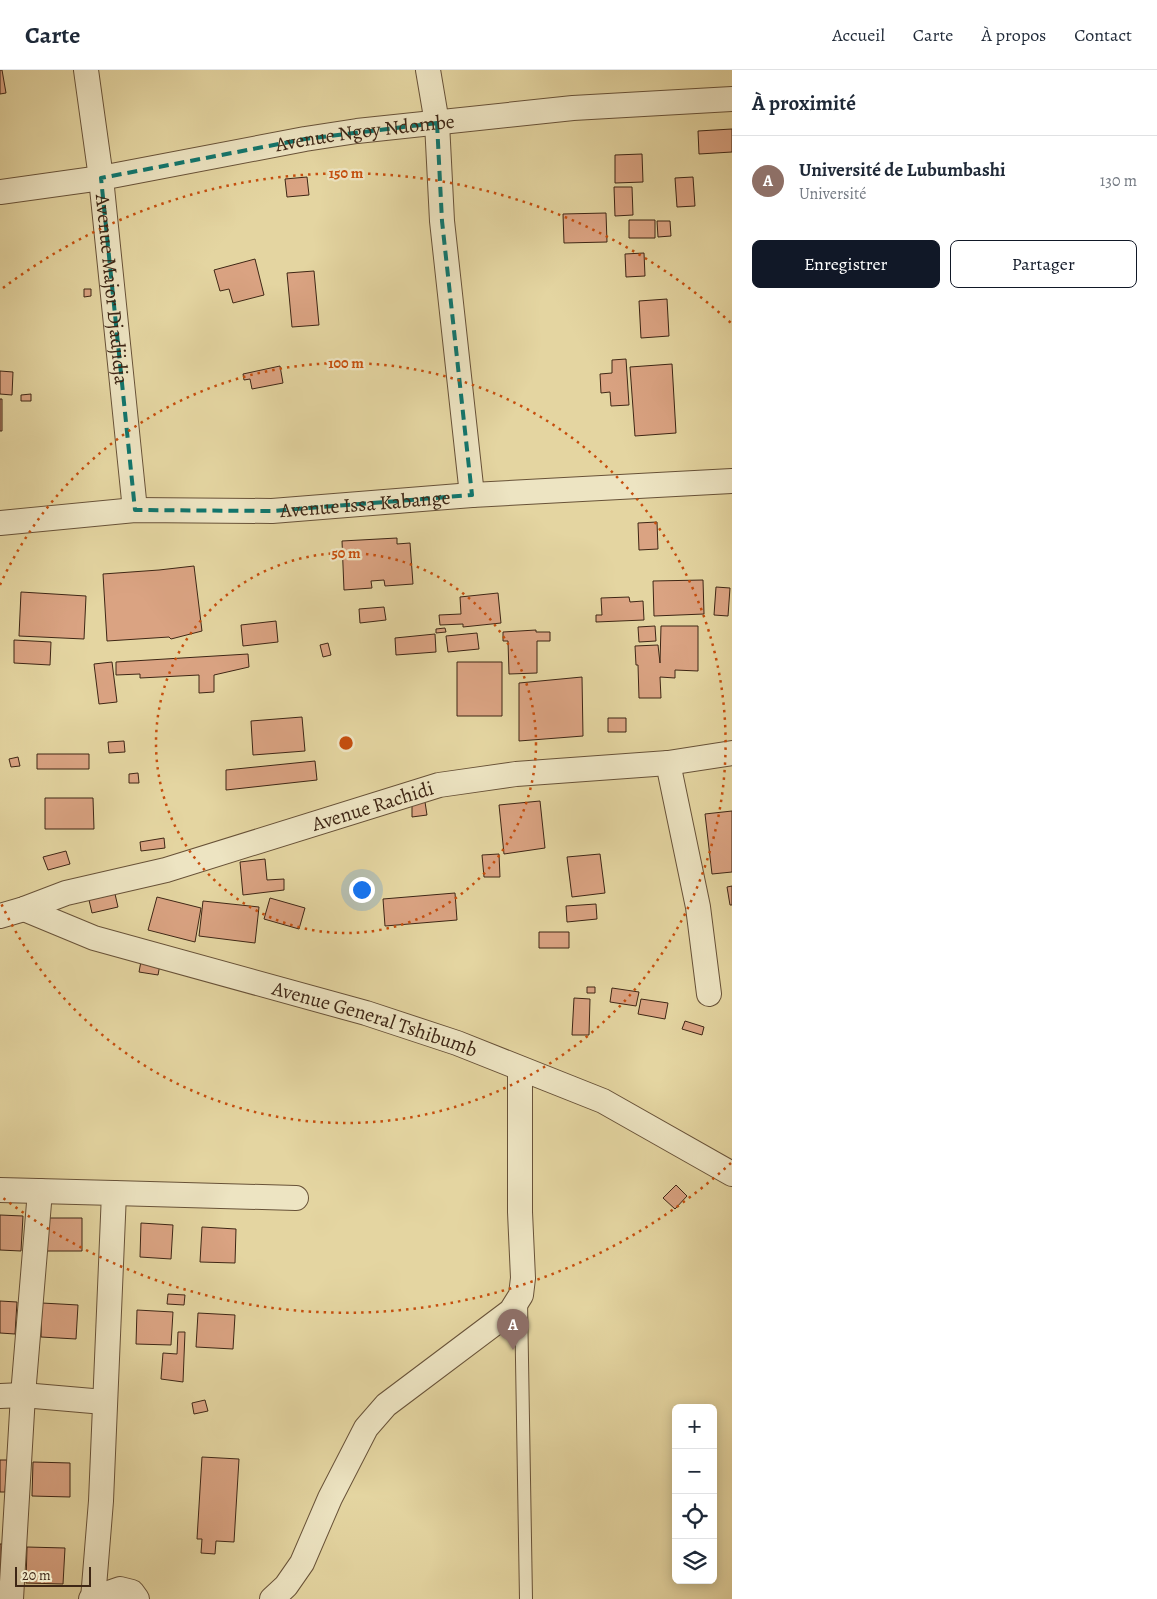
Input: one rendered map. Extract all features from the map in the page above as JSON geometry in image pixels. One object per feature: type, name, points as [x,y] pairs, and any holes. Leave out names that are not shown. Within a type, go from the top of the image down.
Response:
[{"type":"street","name":"Avenue Major Djadjidja","points":[[86,70],[101,178],[135,510]]},
{"type":"street","points":[[428,70],[437,124],[442,221],[472,495]]},
{"type":"street","name":"Avenue Ngoy Ndombe","points":[[0,192],[101,178],[305,139],[357,131],[437,124],[573,108],[732,99]]},
{"type":"street","name":"Avenue Issa Kabange","points":[[0,524],[135,510],[272,511],[472,495],[732,481]]},
{"type":"street","name":"Avenue Rachidi","points":[[24,909],[66,893],[166,870],[439,785],[516,774],[668,763],[732,753]]},
{"type":"street","points":[[668,763],[698,907],[709,994]]},
{"type":"street","points":[[0,916],[24,909]]},
{"type":"street","name":"Avenue General Tshibumb","points":[[24,909],[94,938],[366,1013],[457,1043],[602,1101],[732,1174]]},
{"type":"street","points":[[272,1599],[286,1586],[302,1563],[330,1498],[366,1428],[386,1405],[511,1311],[520,1295],[523,1262],[520,1212],[520,1069]]},
{"type":"street","points":[[0,1190],[296,1198]]},
{"type":"street","points":[[11,1599],[11,1396],[40,1191]]},
{"type":"street","points":[[114,1193],[101,1501],[92,1599],[120,1590],[132,1592],[137,1599]]},
{"type":"street","points":[[11,1396],[104,1402]]},
{"type":"lane","points":[[520,1295],[526,1599]]},
{"type":"highlighted area","points":[[437,123],[442,221],[472,495],[272,511],[135,510],[101,178],[305,139]]},
{"type":"building","points":[[0,70],[2,70],[6,93],[0,94]]},
{"type":"building","points":[[732,129],[732,152],[699,154],[698,131]]},
{"type":"building","points":[[642,154],[643,182],[615,183],[615,155]]},
{"type":"building","points":[[307,177],[309,195],[287,197],[285,179]]},
{"type":"building","points":[[693,177],[695,206],[677,207],[675,178]]},
{"type":"building","points":[[614,187],[632,187],[633,215],[615,216]]},
{"type":"building","points":[[606,213],[607,242],[564,243],[563,214]]},
{"type":"building","points":[[629,220],[655,220],[655,238],[629,238]]},
{"type":"building","points":[[657,221],[670,221],[671,236],[658,237]]},
{"type":"building","points":[[644,253],[645,276],[626,277],[625,254]]},
{"type":"building","points":[[255,259],[264,295],[233,303],[229,289],[220,291],[214,270]]},
{"type":"building","points":[[314,271],[319,325],[292,327],[287,273]]},
{"type":"building","points":[[84,289],[91,289],[91,296],[84,297]]},
{"type":"building","points":[[667,299],[669,336],[641,338],[639,301]]},
{"type":"building","points":[[626,359],[629,405],[611,406],[610,392],[601,393],[600,374],[612,373],[612,360]]},
{"type":"building","points":[[672,364],[676,433],[635,436],[630,367]]},
{"type":"building","points":[[280,366],[283,383],[252,389],[250,379],[244,380],[243,374]]},
{"type":"building","points":[[0,371],[13,372],[12,395],[0,394]]},
{"type":"building","points":[[31,394],[31,401],[21,401],[21,395]]},
{"type":"building","points":[[0,399],[2,399],[2,431],[0,431]]},
{"type":"building","points":[[657,522],[658,549],[639,550],[638,523]]},
{"type":"building","points":[[397,538],[397,544],[410,543],[413,584],[385,586],[384,580],[371,581],[372,588],[344,590],[342,541]]},
{"type":"building","points":[[194,566],[202,631],[171,639],[169,637],[107,641],[103,574]]},
{"type":"building","points":[[703,580],[704,614],[654,616],[653,581]]},
{"type":"building","points":[[716,587],[730,588],[728,616],[714,615]]},
{"type":"building","points":[[21,592],[86,596],[84,639],[19,636]]},
{"type":"building","points":[[498,593],[501,623],[463,627],[463,624],[440,625],[439,615],[461,614],[460,597]]},
{"type":"building","points":[[629,597],[630,602],[643,601],[644,620],[596,622],[596,615],[602,615],[601,598]]},
{"type":"building","points":[[384,607],[386,620],[360,623],[359,609]]},
{"type":"building","points":[[276,621],[278,642],[243,646],[241,625]]},
{"type":"building","points":[[655,626],[656,641],[639,642],[638,627]]},
{"type":"building","points":[[661,626],[698,626],[698,671],[675,670],[675,678],[660,677],[661,698],[639,698],[638,665],[636,665],[635,646],[658,645],[660,663]]},
{"type":"building","points":[[445,628],[446,632],[436,633],[436,629]]},
{"type":"building","points":[[536,630],[536,632],[550,632],[550,641],[537,641],[537,673],[509,674],[508,641],[503,641],[503,632]]},
{"type":"building","points":[[477,633],[479,649],[448,652],[446,636]]},
{"type":"building","points":[[435,634],[436,652],[396,655],[395,638]]},
{"type":"building","points":[[14,640],[51,642],[50,665],[14,663]]},
{"type":"building","points":[[328,643],[331,655],[323,657],[320,645]]},
{"type":"building","points":[[248,654],[249,667],[214,675],[214,692],[199,693],[199,675],[140,678],[140,674],[116,675],[116,662]]},
{"type":"building","points":[[112,662],[117,702],[99,704],[94,664]]},
{"type":"building","points":[[457,662],[502,662],[502,716],[457,716]]},
{"type":"building","points":[[582,677],[583,736],[519,741],[519,683]]},
{"type":"building","points":[[302,717],[305,751],[253,755],[251,721]]},
{"type":"building","points":[[608,718],[626,718],[626,732],[608,732]]},
{"type":"building","points":[[124,741],[125,752],[109,753],[108,742]]},
{"type":"building","points":[[37,754],[89,754],[89,769],[37,769]]},
{"type":"building","points":[[18,757],[20,766],[11,767],[9,759]]},
{"type":"building","points":[[315,761],[317,780],[226,790],[226,770]]},
{"type":"building","points":[[138,773],[139,783],[129,783],[129,774]]},
{"type":"building","points":[[45,798],[93,798],[94,829],[45,829]]},
{"type":"building","points":[[540,801],[545,848],[504,854],[499,805]]},
{"type":"building","points":[[425,802],[427,815],[412,817],[412,804]]},
{"type":"building","points":[[732,811],[732,872],[712,874],[705,814]]},
{"type":"building","points":[[164,838],[165,848],[141,851],[140,842]]},
{"type":"building","points":[[66,851],[70,864],[48,870],[43,857]]},
{"type":"building","points":[[499,854],[500,877],[484,877],[482,855]]},
{"type":"building","points":[[600,854],[605,893],[572,897],[567,857]]},
{"type":"building","points":[[265,859],[267,880],[284,879],[284,890],[243,895],[240,862]]},
{"type":"building","points":[[732,886],[732,905],[730,905],[727,887]]},
{"type":"building","points":[[455,893],[457,920],[385,926],[383,899]]},
{"type":"building","points":[[115,894],[118,907],[92,913],[89,900]]},
{"type":"building","points":[[157,897],[201,908],[195,942],[148,930]]},
{"type":"building","points":[[270,898],[305,908],[299,929],[264,919]]},
{"type":"building","points":[[203,901],[259,907],[255,943],[199,936]]},
{"type":"building","points":[[596,904],[597,919],[567,922],[566,906]]},
{"type":"building","points":[[539,932],[569,932],[569,948],[539,948]]},
{"type":"building","points":[[142,956],[161,959],[158,975],[139,972]]},
{"type":"building","points":[[587,987],[595,987],[595,993],[587,993]]},
{"type":"building","points":[[612,988],[639,992],[636,1006],[610,1002]]},
{"type":"building","points":[[574,998],[590,999],[589,1035],[572,1035]]},
{"type":"building","points":[[641,999],[668,1003],[665,1019],[638,1014]]},
{"type":"building","points":[[685,1021],[704,1027],[702,1035],[682,1029]]},
{"type":"building","points":[[676,1185],[687,1196],[675,1209],[663,1198]]},
{"type":"building","points":[[0,1215],[23,1216],[21,1251],[0,1250]]},
{"type":"building","points":[[47,1218],[82,1218],[82,1251],[47,1251]]},
{"type":"building","points":[[141,1223],[173,1225],[171,1259],[140,1257]]},
{"type":"building","points":[[202,1227],[236,1229],[235,1263],[200,1262]]},
{"type":"building","points":[[168,1294],[185,1295],[184,1305],[167,1304]]},
{"type":"building","points":[[0,1301],[17,1302],[15,1334],[0,1333]]},
{"type":"building","points":[[42,1303],[78,1305],[76,1339],[41,1337]]},
{"type":"building","points":[[137,1310],[173,1312],[171,1345],[136,1344]]},
{"type":"building","points":[[198,1313],[235,1315],[233,1349],[196,1347]]},
{"type":"building","points":[[178,1332],[185,1332],[183,1382],[161,1379],[163,1353],[177,1354]]},
{"type":"building","points":[[205,1400],[208,1411],[194,1414],[192,1403]]},
{"type":"building","points":[[202,1457],[239,1459],[234,1542],[216,1541],[215,1554],[201,1553],[202,1539],[197,1539]]},
{"type":"building","points":[[0,1460],[7,1460],[5,1492],[0,1492]]},
{"type":"building","points":[[33,1462],[70,1463],[70,1497],[32,1496]]},
{"type":"building","points":[[0,1544],[3,1544],[2,1580],[0,1580]]},
{"type":"building","points":[[27,1547],[65,1548],[63,1584],[26,1583]]},
{"type":"place","name":"Université de Lubumbashi","points":[[513,1350]]}]
